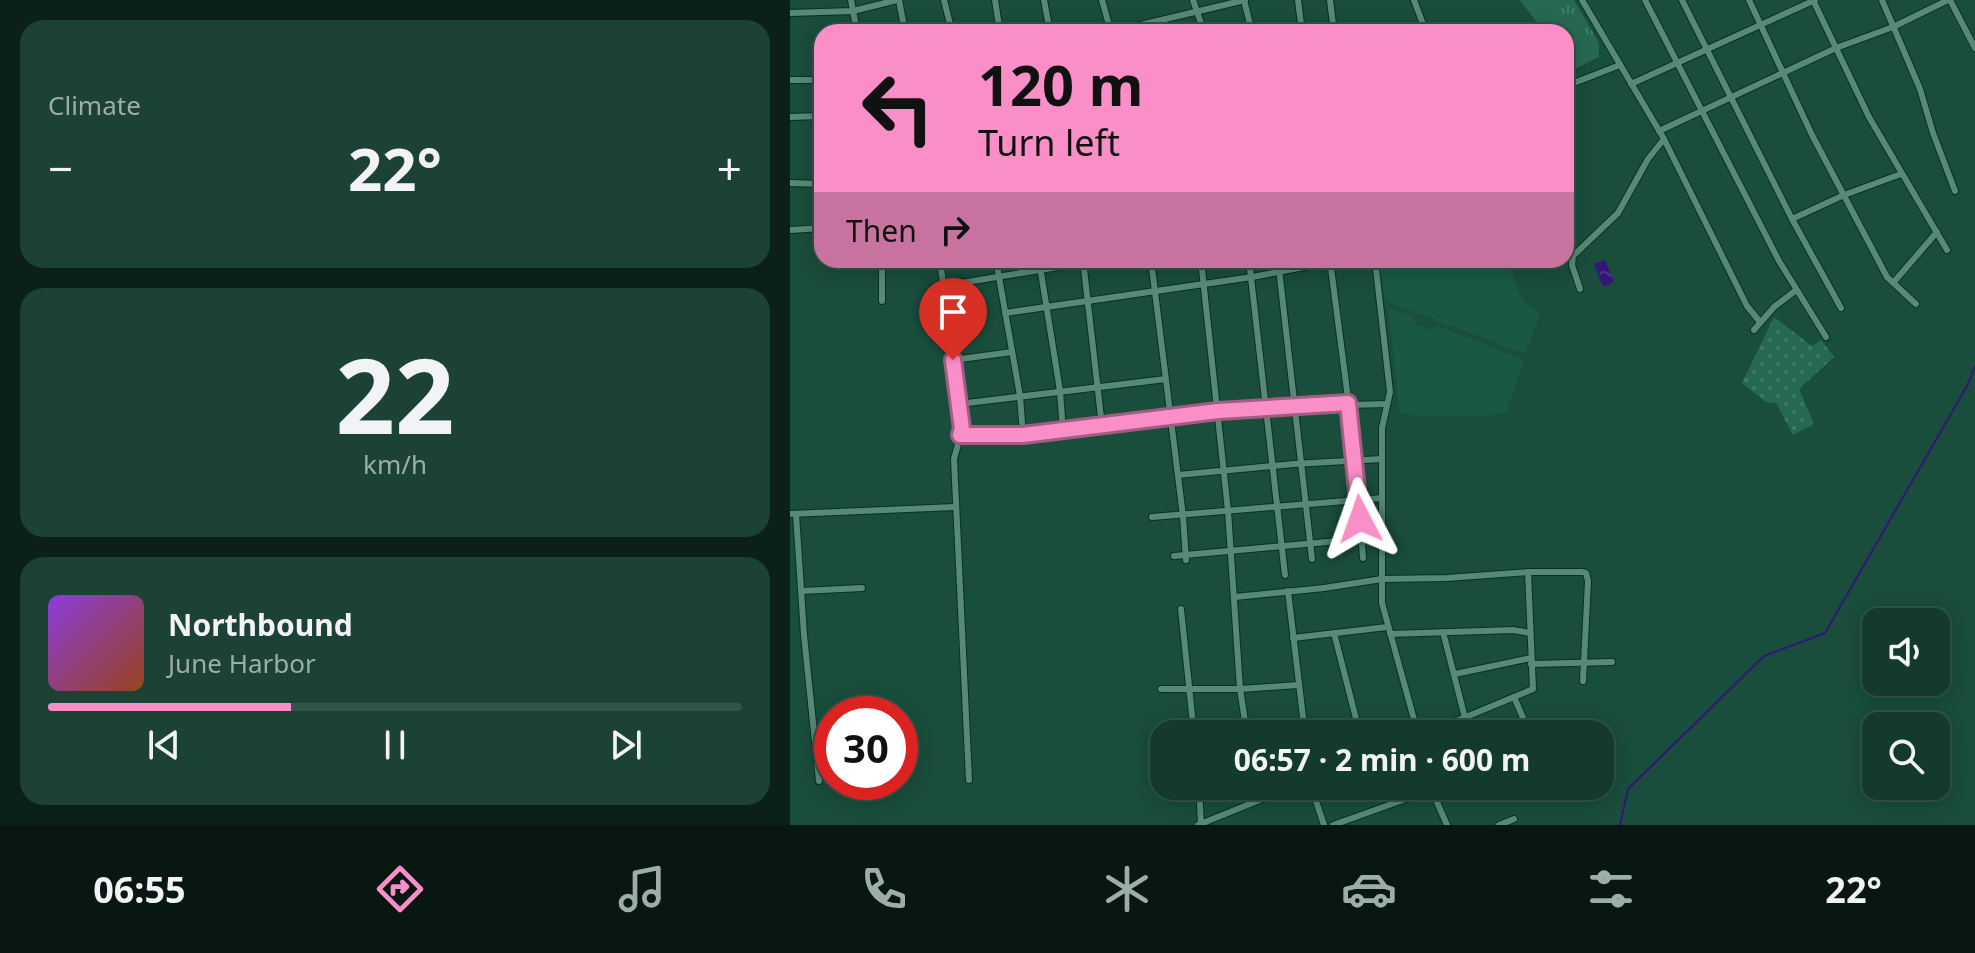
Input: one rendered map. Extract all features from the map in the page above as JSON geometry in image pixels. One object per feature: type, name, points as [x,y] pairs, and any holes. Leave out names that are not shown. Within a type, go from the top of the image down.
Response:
[{"type":"street","points":[[851,0],[855,24]]},
{"type":"street","points":[[790,13],[853,11],[898,0],[903,24]]},
{"type":"street","points":[[944,0],[950,24]]},
{"type":"street","points":[[995,0],[999,24]]},
{"type":"street","points":[[1044,0],[1048,24]]},
{"type":"street","points":[[1102,0],[1109,24]]},
{"type":"street","points":[[1193,0],[1201,24]]},
{"type":"street","points":[[1148,24],[1245,0],[1250,24]]},
{"type":"street","points":[[1298,0],[1301,24]]},
{"type":"street","points":[[1330,0],[1333,24]]},
{"type":"street","points":[[1414,0],[1423,24]]},
{"type":"street","points":[[1582,0],[1664,139],[1747,306],[1760,322]]},
{"type":"street","points":[[1645,0],[1795,291],[1826,337]]},
{"type":"street","points":[[1682,0],[1792,219],[1841,308]]},
{"type":"street","points":[[1749,0],[1887,277],[1916,304]]},
{"type":"street","points":[[1631,84],[1814,0],[1869,117],[1947,250]]},
{"type":"street","points":[[1882,0],[1920,89],[1955,191]]},
{"type":"street","points":[[1659,131],[1836,48],[1893,27],[1949,0],[1975,48]]},
{"type":"street","points":[[1574,83],[1620,65]]},
{"type":"street","points":[[790,80],[814,80]]},
{"type":"street","points":[[790,117],[814,116]]},
{"type":"street","points":[[1574,255],[1618,213],[1648,159],[1664,139]]},
{"type":"street","points":[[1792,219],[1901,174]]},
{"type":"street","points":[[790,183],[814,184]]},
{"type":"street","points":[[790,230],[814,228]]},
{"type":"street","points":[[1893,283],[1937,232]]},
{"type":"street","points":[[882,268],[882,301]]},
{"type":"street","points":[[941,268],[962,429],[954,459],[969,780]]},
{"type":"street","points":[[997,268],[1020,396],[1023,435]]},
{"type":"street","points":[[943,286],[1051,268]]},
{"type":"street","points":[[1085,268],[1102,426]]},
{"type":"street","points":[[1152,268],[1186,558]]},
{"type":"street","points":[[1202,268],[1228,511],[1245,720]]},
{"type":"street","points":[[1250,268],[1285,575]]},
{"type":"street","points":[[1279,268],[1312,559]]},
{"type":"street","points":[[1005,313],[1294,268]]},
{"type":"street","points":[[1331,268],[1356,460],[1363,558]]},
{"type":"street","points":[[1376,268],[1390,392],[1382,428],[1382,603],[1414,720]]},
{"type":"street","points":[[1573,268],[1580,289]]},
{"type":"street","points":[[1041,270],[1060,391],[1063,431]]},
{"type":"street","points":[[1754,330],[1774,307],[1795,291]]},
{"type":"street","points":[[953,360],[1012,352]]},
{"type":"street","points":[[959,404],[1166,379]]},
{"type":"street","points":[[960,435],[1023,435],[1265,407],[1387,404]]},
{"type":"street","points":[[1178,475],[1382,459]]},
{"type":"street","points":[[1152,517],[1382,498]]},
{"type":"street","points":[[814,728],[793,514],[955,507]]},
{"type":"street","points":[[1174,556],[1186,558],[1231,550],[1382,537]]},
{"type":"street","points":[[1235,597],[1382,579],[1528,572],[1586,573],[1583,681]]},
{"type":"street","points":[[1460,720],[1533,689],[1528,572]]},
{"type":"street","points":[[801,591],[862,588]]},
{"type":"street","points":[[1288,591],[1303,720]]},
{"type":"street","points":[[1181,609],[1193,720]]},
{"type":"street","points":[[1293,638],[1388,631],[1513,630],[1530,633]]},
{"type":"street","points":[[1443,632],[1465,718]]},
{"type":"street","points":[[1334,633],[1356,720]]},
{"type":"street","points":[[1455,674],[1531,661],[1612,662]]},
{"type":"street","points":[[1161,689],[1298,685]]},
{"type":"street","points":[[1514,697],[1524,720]]},
{"type":"street","points":[[1199,800],[1200,825],[1260,800]]},
{"type":"street","points":[[1316,800],[1324,825]]},
{"type":"street","points":[[1333,825],[1399,800]]},
{"type":"street","points":[[1436,800],[1447,825]]},
{"type":"street","points":[[1499,825],[1514,819]]},
{"type":"shaded area","points":[[1380,268],[1510,268],[1523,301],[1537,310],[1540,316],[1525,354],[1385,301]]},
{"type":"shaded area","points":[[1388,308],[1413,316],[1416,324],[1430,330],[1438,326],[1524,360],[1506,412],[1488,416],[1416,416],[1400,413]]},
{"type":"green space","points":[[1520,0],[1574,0],[1599,43],[1599,57],[1574,69],[1574,24],[1538,24]]},
{"type":"green space","points":[[1774,317],[1812,346],[1821,340],[1834,357],[1799,389],[1814,424],[1793,435],[1776,403],[1766,402],[1742,383]]},
{"type":"water","points":[[1605,260],[1614,282],[1603,287],[1594,264]]},
{"type":"waterway","points":[[1620,825],[1628,789],[1764,656],[1825,633],[1975,367]]},
{"type":"route","points":[[953,360],[962,429],[960,435],[1023,435],[1218,411],[1348,403],[1360,519]]}]
